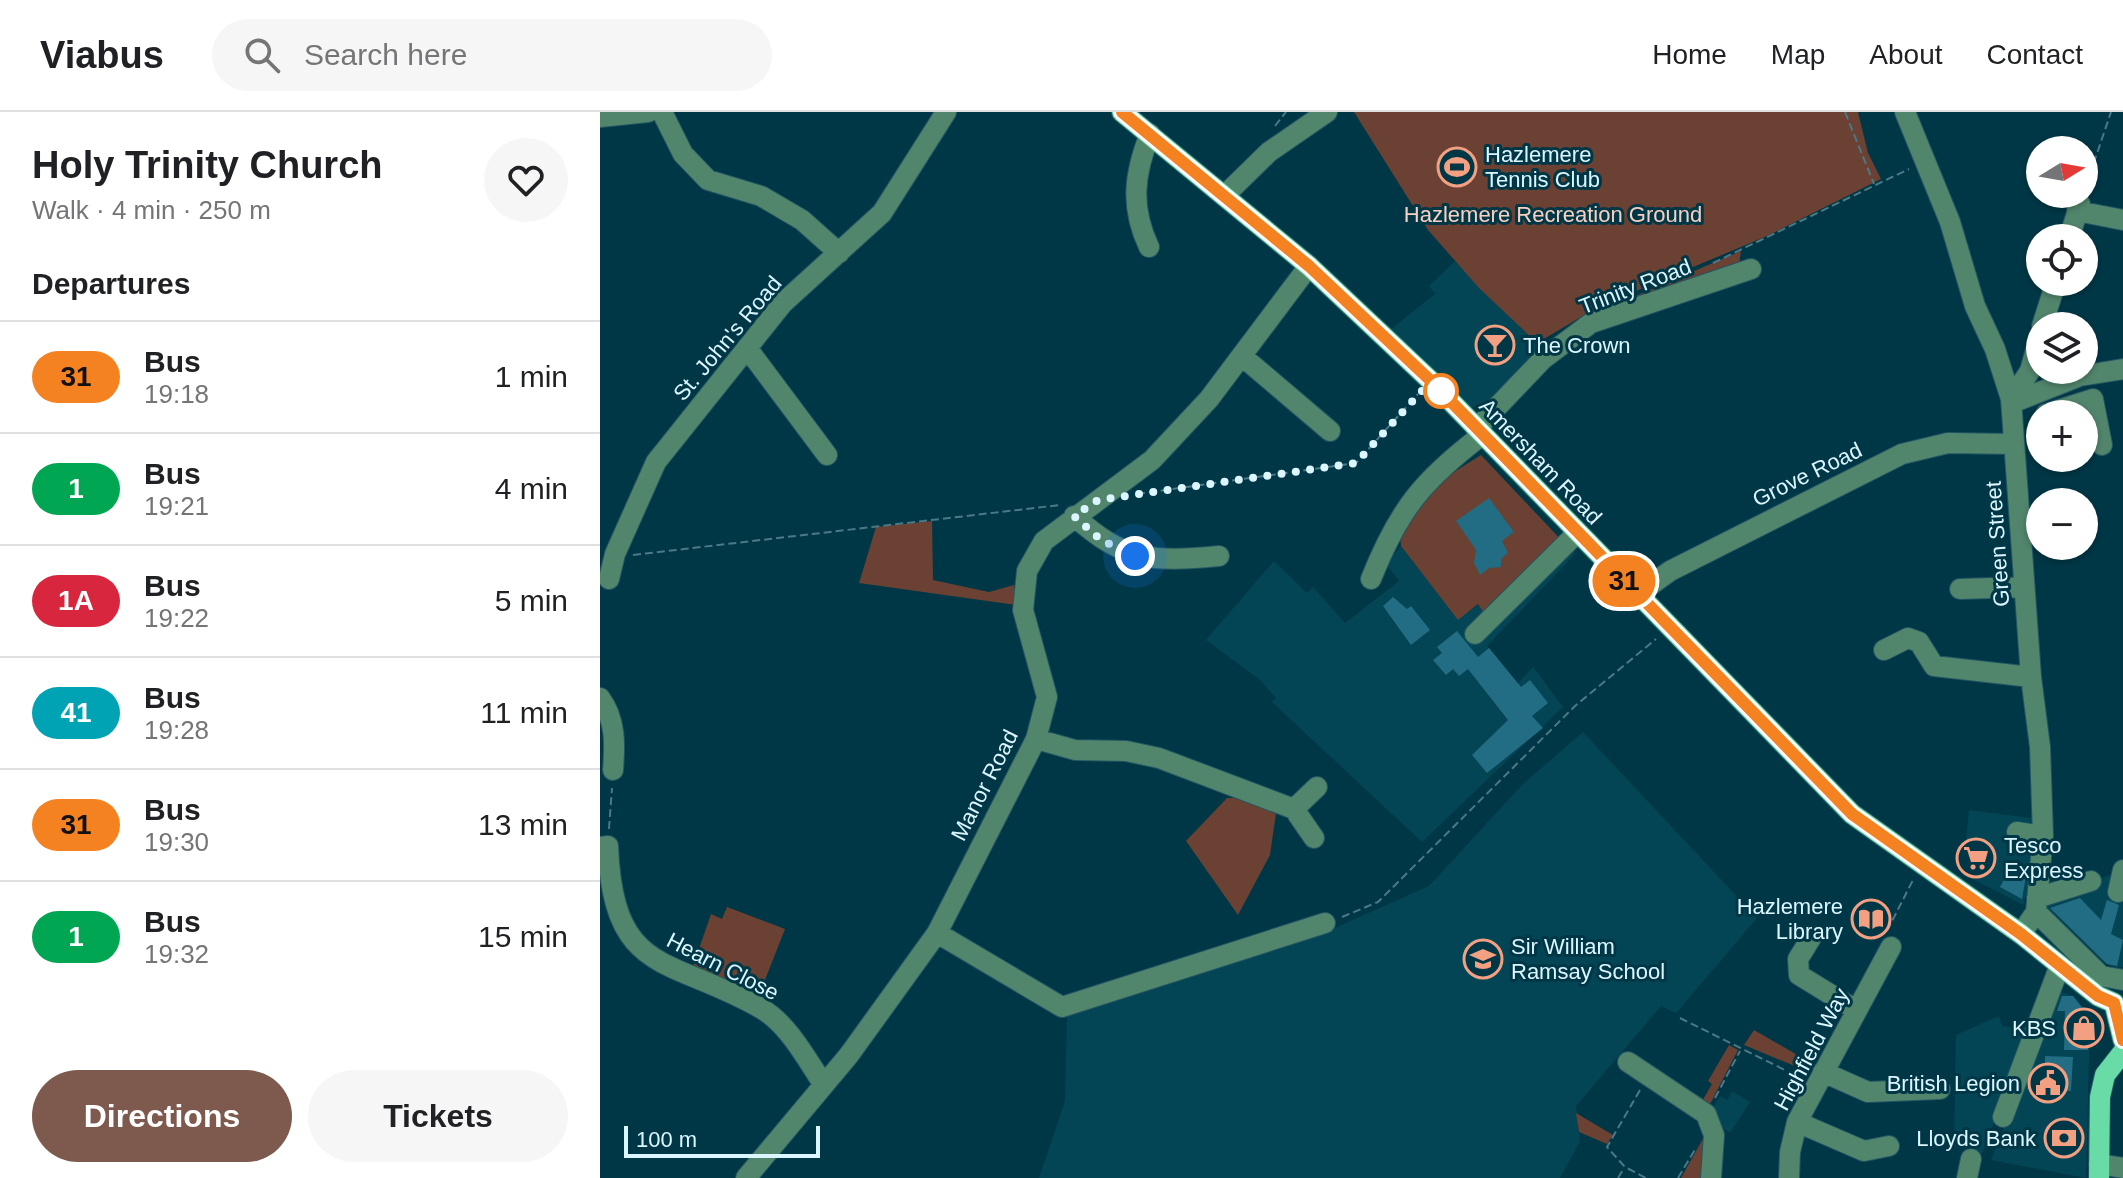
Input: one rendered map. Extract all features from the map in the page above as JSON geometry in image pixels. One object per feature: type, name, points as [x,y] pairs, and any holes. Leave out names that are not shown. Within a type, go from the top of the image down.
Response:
[{"type":"main road","name":"Amersham Road","points":[[1122,112],[1309,266],[1431,381],[1852,814],[2021,934],[2098,996],[2119,1001],[2123,1040]]},
{"type":"main road","points":[[2099,1171],[2103,1081],[2123,1052]]},
{"type":"street","points":[[600,117],[648,112]]},
{"type":"street","points":[[662,112],[683,154],[708,180],[761,196],[802,220],[839,253]]},
{"type":"street","name":"St. John's Road","points":[[609,579],[615,554],[656,462],[783,303],[882,213],[946,112]]},
{"type":"street","points":[[1225,195],[1269,152],[1327,112]]},
{"type":"street","name":"Green Street","points":[[1905,112],[1950,222],[1975,306],[1995,349],[2012,401],[2031,677],[2040,747],[2043,836],[2037,905],[2021,934]]},
{"type":"street","points":[[1149,247],[1137,214],[1134,190],[1150,134]]},
{"type":"street","points":[[2094,208],[2123,220]]},
{"type":"street","name":"Manor Road","points":[[746,1178],[888,1004],[937,933],[1036,739],[1047,697],[1023,610],[1027,571],[1044,541],[1070,510],[1152,460],[1243,357],[1309,266]]},
{"type":"street","name":"Trinity Road","points":[[1476,429],[1543,359],[1591,323],[1751,269]]},
{"type":"street","points":[[747,348],[827,455]]},
{"type":"street","points":[[1243,357],[1330,431]]},
{"type":"street","points":[[2012,401],[2080,376],[2122,374]]},
{"type":"street","points":[[2012,401],[2026,378]]},
{"type":"street","points":[[2098,425],[2102,445]]},
{"type":"street","points":[[1450,444],[1476,429]]},
{"type":"street","points":[[1371,579],[1397,524],[1435,471],[1476,429]]},
{"type":"street","points":[[2013,437],[2026,429]]},
{"type":"street","name":"Grove Road","points":[[1637,595],[1670,571],[1902,454],[1948,443],[2013,437]]},
{"type":"street","points":[[1070,510],[1101,540],[1135,556],[1173,560],[1219,556]]},
{"type":"street","points":[[1475,634],[1577,533]]},
{"type":"street","points":[[1960,589],[2024,587]]},
{"type":"street","points":[[1884,650],[1908,638],[1919,642],[1933,676],[2031,677]]},
{"type":"street","points":[[600,698],[608,709],[615,737],[613,770]]},
{"type":"street","points":[[1036,739],[1075,750],[1126,751],[1159,758],[1294,809],[1314,838]]},
{"type":"street","points":[[1294,809],[1317,787]]},
{"type":"street","points":[[2017,832],[2043,836]]},
{"type":"street","name":"Hearn Close","points":[[604,846],[609,887],[628,935],[654,961],[764,1010],[784,1028],[824,1085]]},
{"type":"street","points":[[2118,892],[2122,867]]},
{"type":"street","points":[[2091,881],[2037,905],[2101,976],[2123,980]]},
{"type":"street","points":[[937,933],[1062,1007],[1325,923]]},
{"type":"street","points":[[1811,938],[1798,959],[1799,975],[1856,1010]]},
{"type":"street","name":"Highfield Way","points":[[1789,1178],[1790,1152],[1797,1122],[1891,947]]},
{"type":"street","points":[[2003,1117],[2060,965]]},
{"type":"street","points":[[1628,1062],[1706,1114],[1714,1135],[1711,1178]]},
{"type":"street","points":[[1819,1078],[1868,1092],[1940,1089]]},
{"type":"street","points":[[1797,1122],[1864,1151],[1889,1146]]},
{"type":"street","points":[[2099,1171],[2123,1168]]},
{"type":"path","points":[[1845,112],[1874,185]]},
{"type":"path","points":[[2098,150],[2111,112]]},
{"type":"path","points":[[1700,268],[1924,161]]},
{"type":"path","points":[[1126,496],[1356,463],[1431,381]]},
{"type":"path","points":[[615,554],[629,556],[1070,510]]},
{"type":"path","points":[[1325,923],[1378,902],[1575,706],[1670,628]]},
{"type":"path","points":[[604,846],[613,770]]},
{"type":"path","points":[[1891,947],[1882,939],[1921,865]]},
{"type":"path","points":[[1680,1018],[1819,1078]]},
{"type":"path","points":[[1646,1178],[1625,1167],[1607,1147],[1649,1075]]},
{"type":"path","points":[[1618,1178],[1625,1167]]},
{"type":"shaded area","points":[[1455,261],[1542,349],[1489,409],[1464,406],[1391,329],[1435,294],[1429,286]]},
{"type":"shaded area","points":[[1566,545],[1575,554],[1487,646],[1517,684],[1533,667],[1563,707],[1422,842],[1272,702],[1276,698],[1259,679],[1206,640],[1274,561],[1307,593],[1313,587],[1345,623],[1399,581],[1386,564],[1401,546],[1458,619]]},
{"type":"shaded area","name":"Sir William Ramsay School","points":[[1583,732],[1757,918],[1676,1013],[1661,1006],[1576,1106],[1580,1141],[1560,1178],[1039,1178],[1065,1101],[1067,1014],[1317,936],[1429,886],[1522,785]]},
{"type":"shaded area","points":[[1969,810],[2037,819],[2034,870],[2023,905],[1965,875],[1971,844],[1966,838]]},
{"type":"shaded area","points":[[2123,871],[2123,967],[2116,968],[2090,957],[2046,912],[2048,901]]},
{"type":"shaded area","points":[[2057,991],[2074,996],[2090,1016],[2086,1178],[1991,1160]]},
{"type":"shaded area","points":[[1999,1016],[2002,1026],[2029,1030],[1982,1154],[1954,1147],[1956,1035]]},
{"type":"shaded area","points":[[1732,1091],[1750,1102],[1730,1133],[1721,1127],[1712,1109],[1720,1096],[1727,1100]]},
{"type":"green space","name":"Hazlemere Recreation Ground","points":[[1354,112],[1858,112],[1868,153],[1881,179],[1767,236],[1598,307],[1537,343],[1479,288],[1428,230]]},
{"type":"green space","points":[[1741,251],[1739,265],[1598,312]]},
{"type":"green space","points":[[1481,455],[1566,545],[1493,626],[1478,604],[1458,620],[1401,546],[1399,526],[1425,490]]},
{"type":"green space","points":[[932,521],[933,580],[989,592],[1014,585],[1016,605],[859,583],[876,527]]},
{"type":"green space","points":[[1227,798],[1245,798],[1276,813],[1270,855],[1238,915],[1186,841]]},
{"type":"green space","points":[[727,907],[785,929],[759,995],[693,966],[711,914],[722,919]]},
{"type":"green space","points":[[1754,1030],[1813,1064],[1809,1072],[1744,1045]]},
{"type":"green space","points":[[1729,1045],[1738,1050],[1708,1108],[1701,1103],[1712,1084],[1708,1081]]},
{"type":"green space","points":[[1576,1113],[1613,1135],[1607,1144],[1579,1132]]},
{"type":"green space","points":[[1704,1137],[1704,1178],[1681,1178]]},
{"type":"building","points":[[1489,498],[1514,532],[1502,541],[1508,553],[1501,559],[1501,567],[1489,568],[1480,575],[1474,563],[1476,550],[1456,521]]},
{"type":"building","points":[[1393,597],[1407,609],[1411,606],[1430,630],[1411,645],[1383,606]]},
{"type":"building","points":[[1457,631],[1478,657],[1489,648],[1521,687],[1530,680],[1548,703],[1532,716],[1543,728],[1487,773],[1472,755],[1508,720],[1468,669],[1459,676],[1453,669],[1446,675],[1433,660],[1442,653],[1437,647]]},
{"type":"building","points":[[2011,867],[2026,876],[2022,899],[2000,887]]},
{"type":"building","points":[[2080,898],[2101,920],[2107,900],[2119,905],[2111,934],[2123,940],[2117,966],[2107,964],[2050,908]]},
{"type":"building","points":[[2062,996],[2073,996],[2088,1015],[2088,1050],[2064,1050],[2065,1011],[2057,1011]]},
{"type":"building","points":[[2045,1056],[2073,1057],[2071,1091],[2027,1089],[2032,1077],[2045,1077]]},
{"type":"bus line","name":"31","points":[[1122,112],[1309,266],[1431,381],[1852,814],[2021,934],[2098,996],[2114,1003],[2123,1040]]},
{"type":"place","name":"Hazlemere Tennis Club","points":[[1457,167]]},
{"type":"place","name":"The Crown","points":[[1495,345]]},
{"type":"place","name":"Tesco Express","points":[[1976,858]]},
{"type":"place","name":"Hazlemere Library","points":[[1871,919]]},
{"type":"place","name":"Sir William Ramsay School","points":[[1483,959]]},
{"type":"place","name":"KBS","points":[[2084,1028]]},
{"type":"place","name":"British Legion","points":[[2048,1083]]},
{"type":"place","name":"Lloyds Bank","points":[[2064,1138]]},
{"type":"route","points":[[1135,556],[1101,540],[1074,516],[1098,500],[1356,463],[1431,381],[1441,391]]}]
